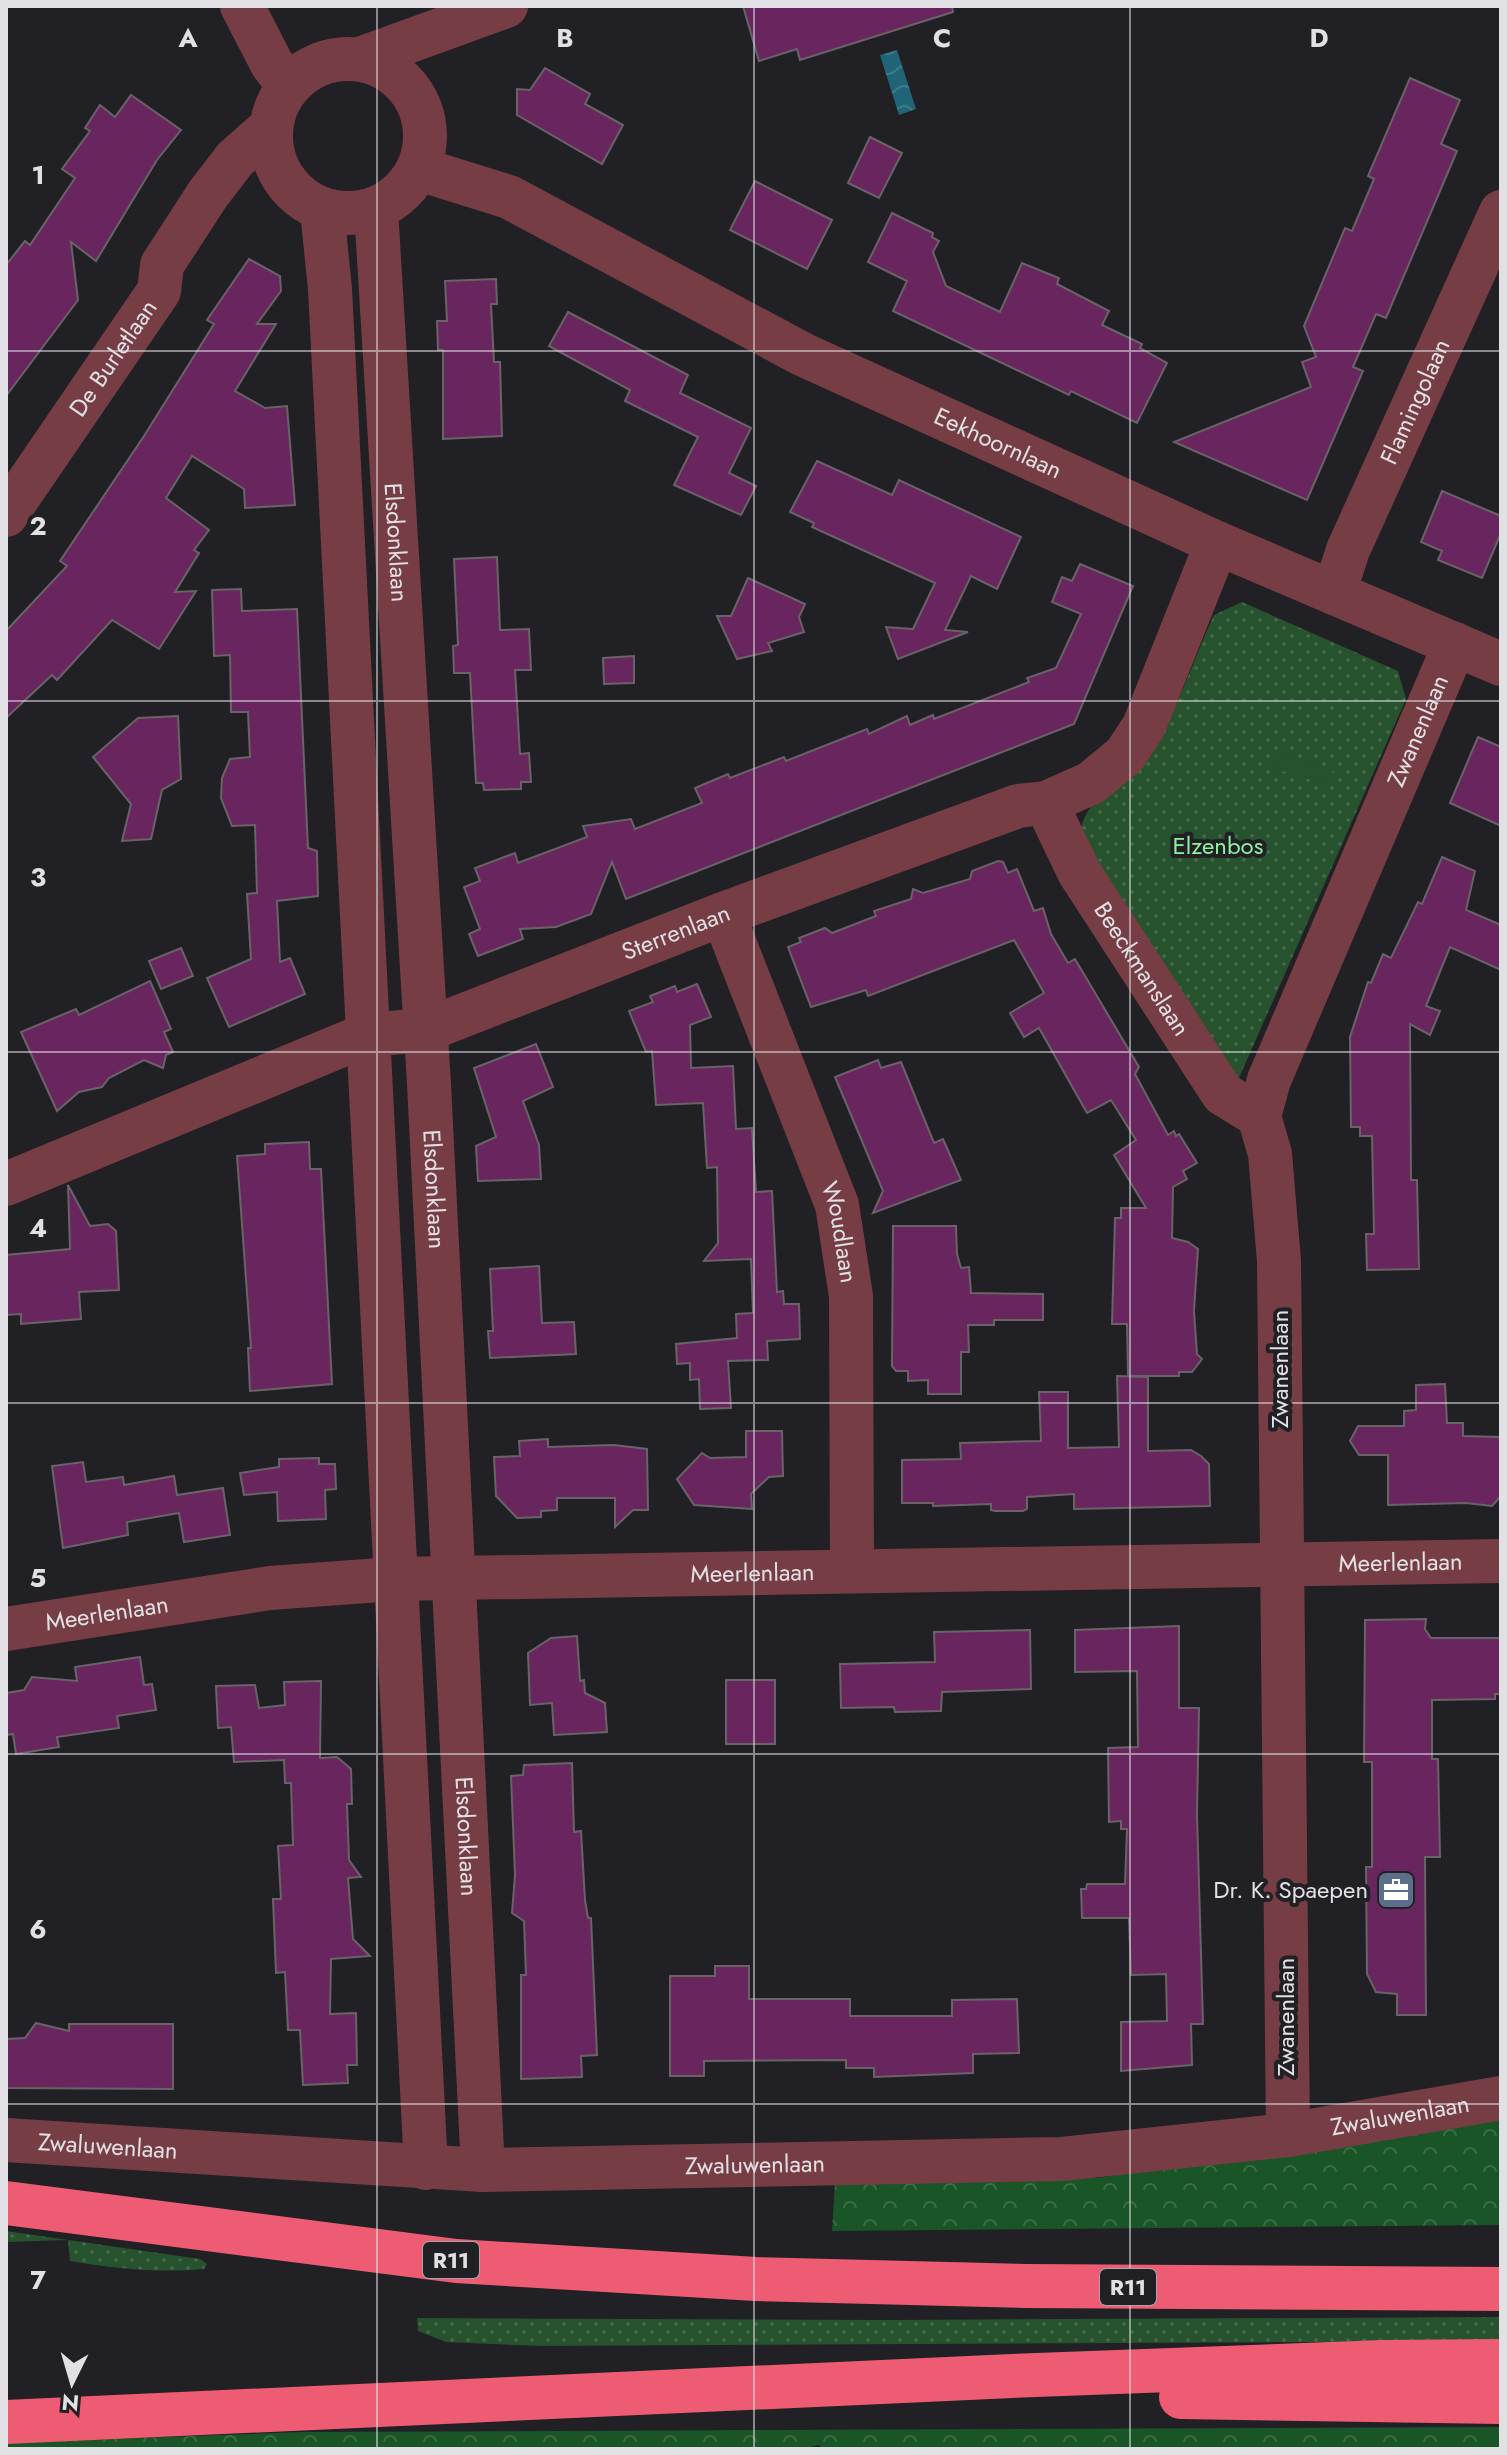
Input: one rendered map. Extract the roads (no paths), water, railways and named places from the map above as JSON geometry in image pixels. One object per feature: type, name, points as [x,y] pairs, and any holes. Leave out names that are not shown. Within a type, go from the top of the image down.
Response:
[{"type":"highway","name":"R11","points":[[6,2203],[456,2261],[756,2279],[1026,2286],[1501,2289]]},
{"type":"highway","points":[[6,2422],[1012,2376],[1384,2362],[1501,2361]]},
{"type":"highway","points":[[1012,2376],[1165,2397],[1501,2402]]},
{"type":"street","points":[[242,6],[272,64],[289,86]]},
{"type":"street","points":[[360,59],[385,68],[405,84],[419,104],[422,148],[408,186],[376,209],[349,214],[322,210],[305,201],[280,179],[271,151],[271,127],[280,98],[289,86],[321,64],[360,59],[506,6]]},
{"type":"street","points":[[405,84],[457,22]]},
{"type":"street","name":"De Burletlaan","points":[[6,515],[159,291],[162,265],[208,194],[235,159],[271,127]]},
{"type":"street","name":"Eekhoornlaan","points":[[422,148],[802,354],[1217,543],[1501,664]]},
{"type":"street","points":[[208,194],[248,180],[280,179]]},
{"type":"street","name":"Elsdonklaan","points":[[376,209],[426,1030],[483,2170]]},
{"type":"street","points":[[322,210],[330,289],[426,2168]]},
{"type":"street","name":"Flamingolaan","points":[[1334,593],[1348,550],[1501,212]]},
{"type":"street","name":"Sterrenlaan","points":[[6,1184],[366,1035],[426,1030],[723,914],[1018,806],[1046,803],[1091,783],[1125,755],[1144,726],[1217,543]]},
{"type":"street","name":"Zwanenlaan","points":[[1288,2135],[1279,1261],[1270,1154],[1259,1116],[1269,1080],[1455,644]]},
{"type":"street","name":"Beeckmanslaan","points":[[1046,803],[1079,872],[1223,1094],[1259,1116]]},
{"type":"street","name":"Woudlaan","points":[[723,914],[837,1205],[851,1296],[852,1569]]},
{"type":"street","name":"Meerlenlaan","points":[[6,1629],[270,1588],[454,1576],[1501,1561]]},
{"type":"street","name":"Zwaluwenlaan","points":[[6,2140],[483,2170],[1062,2159],[1288,2135],[1501,2098]]},
{"type":"water","points":[[897,50],[916,109],[899,115],[880,55]]},
{"type":"place","name":"Dr. K. Spaepen","points":[[1396,1890]]},
{"type":"park label","name":"Elzenbos","points":[[1218,846]]}]
